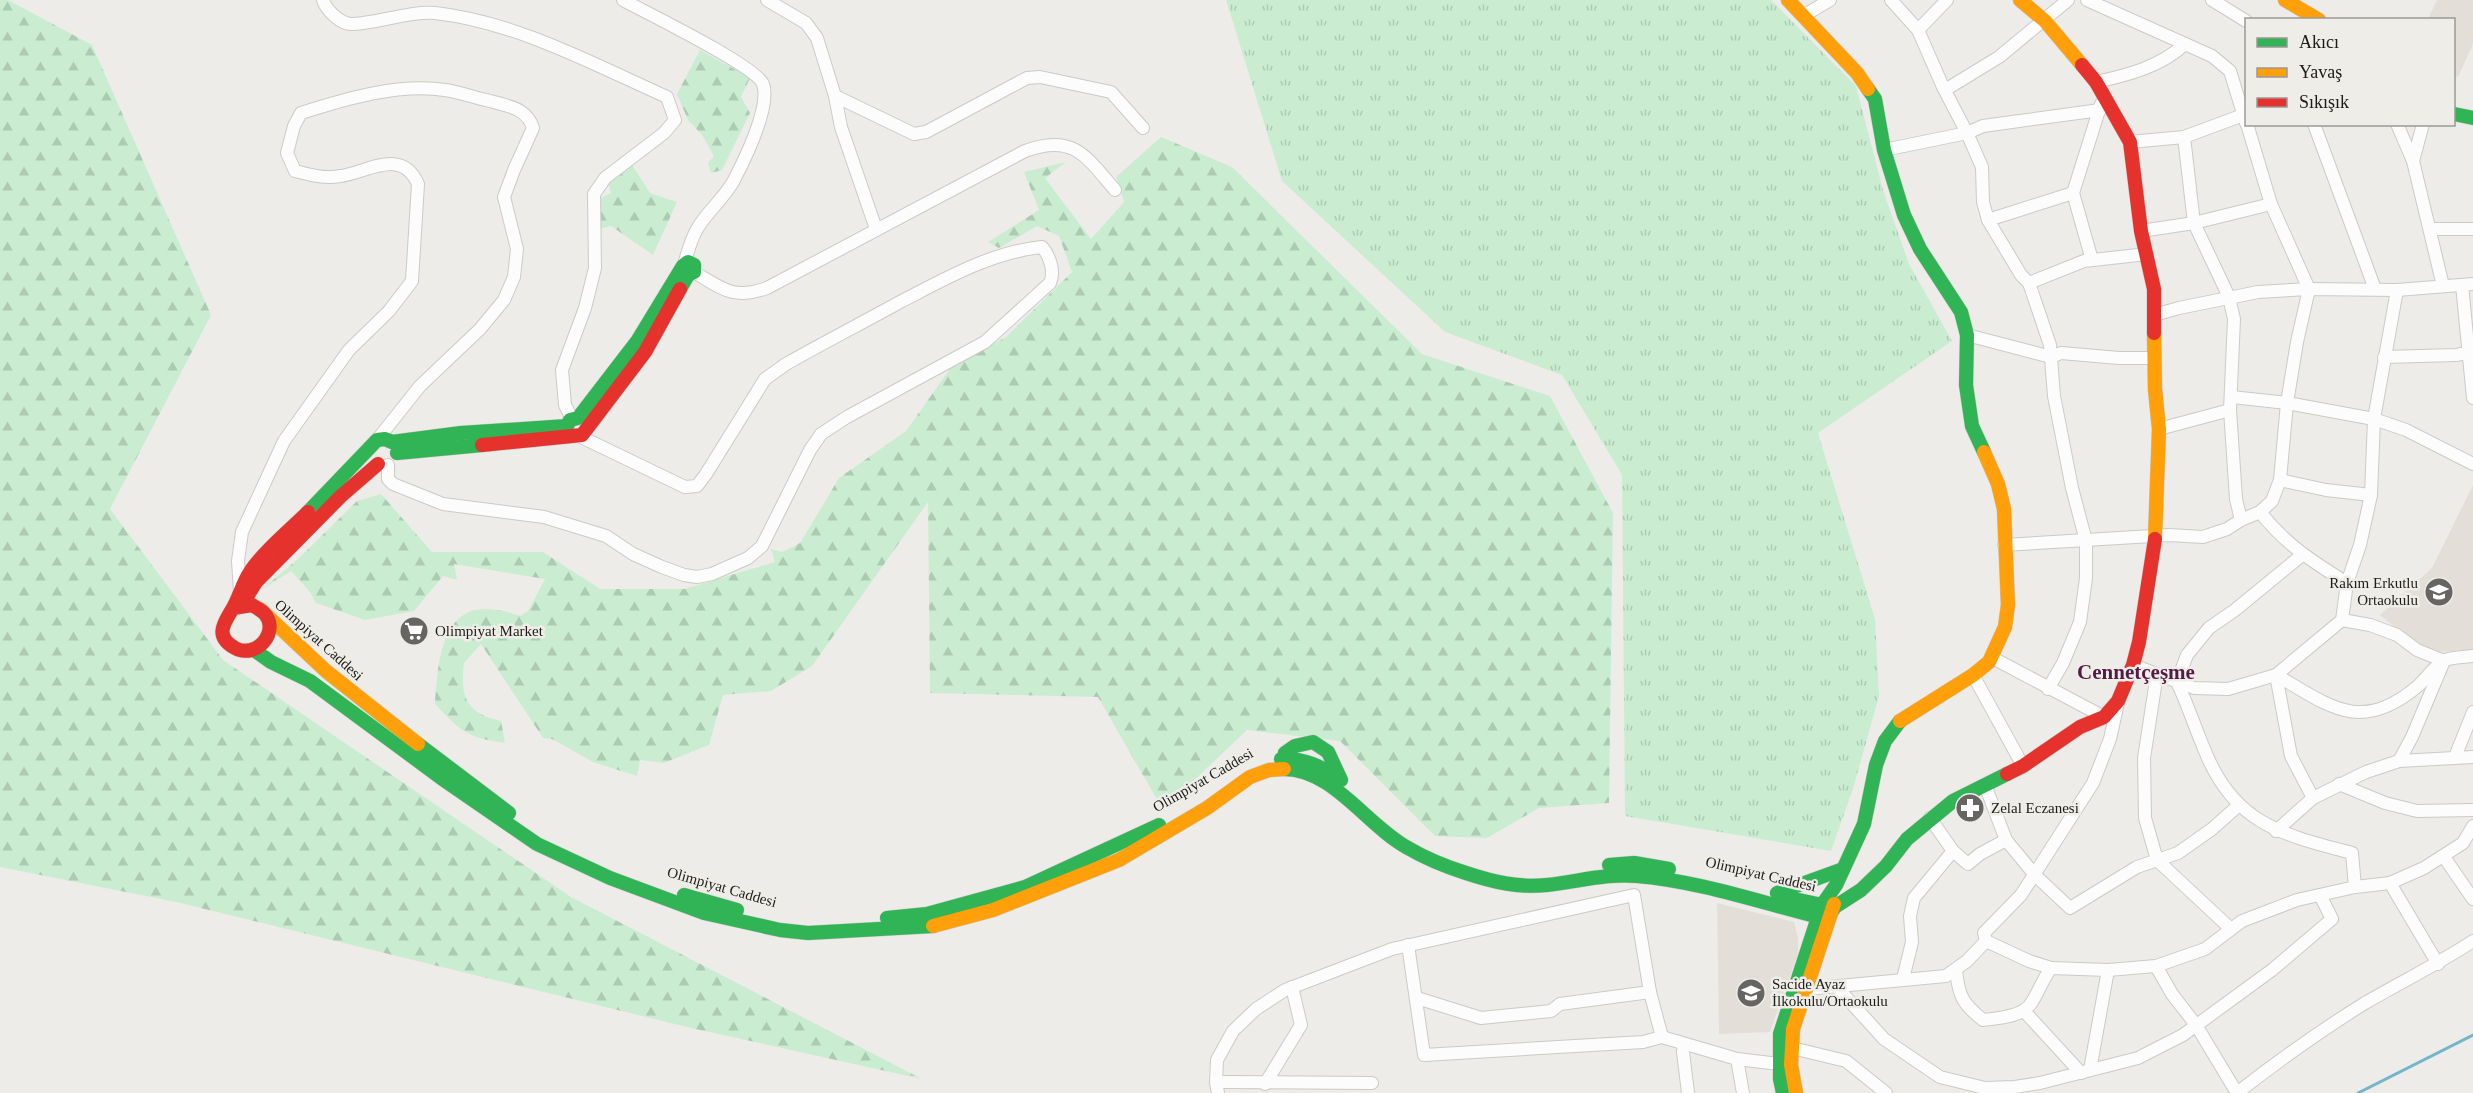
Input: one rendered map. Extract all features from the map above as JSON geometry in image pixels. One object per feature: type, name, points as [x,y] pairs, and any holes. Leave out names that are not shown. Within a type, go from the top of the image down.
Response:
[{"type":"street","points":[[324,0],[332,15],[351,25],[432,13],[465,18],[547,44],[667,97],[675,120],[664,132],[604,178],[594,194],[595,268],[585,308],[562,370],[565,405],[576,427],[685,487],[697,486],[765,379],[786,364],[949,276],[991,259],[1025,249],[1042,248],[1045,250],[1053,275],[1050,283],[985,342],[847,417],[821,435],[810,450],[762,546],[748,558],[712,574],[697,577],[684,575],[633,554],[606,536],[544,517],[442,504],[393,484],[388,479],[383,465],[371,458],[374,445],[385,439],[395,447],[576,427],[645,352],[688,272],[697,229],[732,184],[751,143],[763,114],[763,84],[755,74],[705,44],[622,0]]},
{"type":"street","points":[[766,0],[806,23],[818,38],[844,137],[876,229]]},
{"type":"street","points":[[1783,1093],[1779,1064],[1780,1034],[1825,911],[1864,824],[1876,765],[1885,741],[1900,721],[1973,675],[1989,662],[2005,627],[2008,605],[2004,509],[1998,484],[1972,426],[1966,385],[1967,335],[1961,312],[1920,249],[1904,215],[1884,150],[1875,99],[1857,74],[1788,0]]},
{"type":"street","points":[[1803,16],[1830,0]]},
{"type":"street","points":[[1891,0],[1918,30],[1967,133],[1982,166],[1983,202],[1988,220],[2021,275],[2029,283],[2050,345],[2058,414],[2072,488],[2086,541],[2086,578],[2080,622],[2063,663],[2048,689]]},
{"type":"street","points":[[1918,30],[1947,0]]},
{"type":"street","points":[[1986,941],[1984,933],[2021,895],[2093,783],[2110,739],[2118,701],[2133,665],[2147,596],[2155,537],[2159,429],[2154,358],[2154,289],[2141,231],[2130,142],[2096,82],[2045,21],[2020,0]]},
{"type":"street","points":[[1945,90],[1999,57],[2068,0]]},
{"type":"street","points":[[2087,0],[2212,56],[2230,70],[2245,116]]},
{"type":"street","points":[[2212,0],[2245,20]]},
{"type":"street","points":[[2285,0],[2316,18]]},
{"type":"street","points":[[2096,82],[2143,69],[2173,55],[2185,44]]},
{"type":"street","points":[[835,96],[914,134],[926,132],[1027,78],[1040,76],[1111,92],[1143,128]]},
{"type":"street","points":[[249,602],[250,571],[374,445],[420,386],[480,329],[504,300],[514,277],[517,249],[504,197],[533,128],[530,117],[517,108],[445,90],[405,89],[334,103],[301,113],[294,126],[287,153],[295,171],[317,177],[341,177],[381,163],[402,166],[415,175],[418,184],[418,203],[412,281],[389,310],[349,350],[284,441],[242,532],[238,561],[249,602],[267,618],[270,629],[263,644],[254,651]]},
{"type":"street","points":[[2092,260],[2073,193],[2103,95]]},
{"type":"street","points":[[1884,150],[1967,133],[1983,126],[2100,110]]},
{"type":"street","points":[[2455,114],[2472,116]]},
{"type":"street","points":[[2130,142],[2184,137],[2245,119]]},
{"type":"street","points":[[2004,545],[2184,535],[2203,537],[2227,529],[2260,512],[2272,501],[2280,480],[2287,403],[2309,289],[2271,204],[2248,126]]},
{"type":"street","points":[[2315,126],[2374,289]]},
{"type":"street","points":[[2398,126],[2413,162],[2443,286]]},
{"type":"street","points":[[2413,162],[2422,126]]},
{"type":"street","points":[[2184,137],[2194,223],[2229,297],[2234,319],[2230,410],[2236,499],[2241,520]]},
{"type":"street","points":[[688,272],[727,292],[751,294],[767,288],[1025,151],[1044,144],[1061,144],[1076,150],[1091,162],[1115,190]]},
{"type":"street","points":[[1988,220],[2073,193]]},
{"type":"street","points":[[2141,231],[2194,223],[2271,204]]},
{"type":"street","points":[[2431,229],[2473,229]]},
{"type":"street","points":[[2029,283],[2092,260],[2147,254]]},
{"type":"street","points":[[2154,315],[2258,292],[2309,289],[2397,290],[2467,284],[2473,398]]},
{"type":"street","points":[[2133,665],[2194,688],[2228,689],[2276,675],[2342,620],[2347,584],[2360,544],[2371,495],[2374,419],[2397,290]]},
{"type":"street","points":[[1967,335],[2051,357],[2061,353],[2119,358],[2154,358]]},
{"type":"street","points":[[2384,357],[2470,352]]},
{"type":"street","points":[[2232,397],[2287,403],[2374,419],[2406,430],[2473,461]]},
{"type":"street","points":[[2159,429],[2230,410]]},
{"type":"street","points":[[249,602],[248,594],[256,582],[341,496],[383,465],[394,460],[395,447]]},
{"type":"street","points":[[2280,480],[2326,490],[2371,495]]},
{"type":"street","points":[[2260,512],[2273,529],[2302,555],[2347,584]]},
{"type":"street","points":[[2302,555],[2235,610],[2209,628],[2187,655],[2177,682],[2191,712],[2205,753],[2219,778],[2240,805],[2247,813],[2276,831],[2352,853],[2355,887]]},
{"type":"street","name":"Olimpiyat Caddesi","points":[[249,602],[326,671],[381,716],[531,828],[570,850],[622,873],[681,894],[760,917],[796,923],[832,923],[927,914],[1025,887],[1178,816],[1250,769],[1271,761],[1286,759],[1306,760],[1319,765],[1341,780],[1411,840],[1494,872],[1532,878],[1634,863],[1670,869],[1773,894],[1825,911],[1670,880],[1625,875],[1544,885],[1507,885],[1465,873],[1407,848],[1370,821],[1332,787],[1308,772],[1287,769],[1269,770],[1250,777],[1207,808],[1119,860],[1029,898],[971,917],[926,927],[808,933],[780,930],[704,913],[610,878],[537,844],[444,780],[310,681],[254,651],[236,649],[226,641],[223,623],[233,608],[249,602]]},
{"type":"street","points":[[2342,620],[2370,625],[2397,635],[2417,651],[2444,661],[2473,656]]},
{"type":"street","points":[[1991,657],[2104,717]]},
{"type":"street","points":[[2276,675],[2330,706],[2348,712],[2373,712],[2403,699],[2444,661]]},
{"type":"street","points":[[2399,761],[2412,737],[2444,661]]},
{"type":"street","points":[[2157,674],[2144,758],[2145,818],[2157,860],[2231,929]]},
{"type":"street","points":[[1973,675],[2023,766]]},
{"type":"street","points":[[2276,675],[2291,756],[2313,798]]},
{"type":"street","points":[[1796,1093],[1791,1065],[1793,1029],[1807,989],[1825,911],[1861,890],[1886,866],[1907,839],[1953,801],[2023,766],[2080,727],[2104,717],[2118,701]]},
{"type":"street","points":[[2455,757],[2473,712]]},
{"type":"street","points":[[2276,831],[2313,798],[2339,784],[2399,761],[2473,757]]},
{"type":"street","points":[[1286,759],[1294,767],[1308,772]]},
{"type":"street","points":[[1985,784],[2006,840],[2035,875],[2070,908],[2137,867],[2178,853],[2212,829],[2240,805]]},
{"type":"street","points":[[2339,784],[2385,803],[2417,811],[2473,810]]},
{"type":"street","points":[[1930,818],[1953,851],[1968,864],[1980,854],[2006,840]]},
{"type":"street","points":[[1986,941],[2029,961],[2051,968],[2108,970],[2156,966],[2205,949],[2242,921],[2297,900],[2355,887],[2390,883],[2444,857],[2463,843],[2473,826]]},
{"type":"street","points":[[1903,979],[1912,942],[1910,916],[1914,898],[1953,851]]},
{"type":"street","points":[[2444,857],[2473,899]]},
{"type":"street","points":[[1773,894],[1791,890],[1843,869]]},
{"type":"street","points":[[2390,883],[2438,964]]},
{"type":"street","points":[[1372,1083],[1265,1084],[1217,1088],[1217,1060],[1233,1032],[1256,1009],[1292,987],[1392,949],[1634,895],[1650,992],[1662,1037]]},
{"type":"street","points":[[1836,986],[1884,1039],[1940,1077],[1985,1088],[2040,1083],[2138,1058],[2183,1035],[2272,970],[2332,919],[2320,895]]},
{"type":"street","points":[[2156,966],[2172,994],[2196,1025],[2237,1093],[2321,1031],[2368,1002],[2438,964],[2473,940]]},
{"type":"street","points":[[1807,989],[1946,976],[1956,971],[1986,941]]},
{"type":"street","points":[[1408,945],[1424,1055],[1643,1042],[1662,1037],[1737,1059],[1779,1064]]},
{"type":"street","points":[[1956,971],[1958,991],[1966,1007],[1983,1020],[2024,1011],[2031,1004],[2051,968]]},
{"type":"street","points":[[2086,1071],[2108,970]]},
{"type":"street","points":[[1265,1084],[1301,1025],[1292,987]]},
{"type":"street","points":[[1417,998],[1480,1018],[1551,1011],[1560,1004],[1650,992]]},
{"type":"street","points":[[2024,1011],[2086,1071]]},
{"type":"street","points":[[1684,1044],[1688,1093]]},
{"type":"street","points":[[1792,1048],[1846,1061],[1886,1093]]},
{"type":"street","points":[[1737,1059],[1743,1093]]},
{"type":"shaded area","points":[[2437,0],[2473,0],[2473,44],[2458,77],[2455,76],[2455,18],[2428,18]]},
{"type":"shaded area","name":"Rakım Erkutlu Ortaokulu","points":[[2473,485],[2473,650],[2434,652],[2412,641],[2380,615],[2432,568]]},
{"type":"shaded area","name":"Sacide Ayaz İlkokulu/Ortaokulu","points":[[1717,903],[1794,922],[1798,938],[1798,954],[1770,1032],[1719,1034]]},
{"type":"green space","points":[[0,0],[8,0],[92,45],[211,315],[110,509],[223,660],[571,897],[922,1079],[691,1028],[176,902],[0,867]]},
{"type":"green space","points":[[1226,0],[1771,0],[1856,86],[1883,190],[1909,264],[1952,341],[1818,433],[1875,619],[1879,696],[1853,789],[1831,851],[1625,816],[1622,475],[1562,375],[1445,332],[1282,181]]},
{"type":"green space","points":[[700,50],[750,78],[741,97],[750,113],[722,170],[711,173],[708,163],[714,156],[702,135],[688,120],[677,94]]},
{"type":"green space","points":[[1161,137],[1232,167],[1422,354],[1550,396],[1613,513],[1609,803],[1539,808],[1487,838],[1435,836],[1340,741],[1247,730],[1163,810],[1098,697],[930,693],[928,502],[812,666],[771,691],[723,695],[709,745],[664,763],[640,760],[637,776],[593,762],[552,739],[543,738],[481,644],[464,663],[465,694],[473,708],[489,718],[501,721],[505,743],[473,736],[458,727],[435,704],[439,662],[451,628],[461,617],[476,610],[495,610],[520,616],[528,611],[545,579],[454,564],[457,580],[443,576],[414,611],[365,620],[316,603],[310,592],[291,571],[261,590],[299,558],[357,501],[381,494],[432,552],[543,552],[600,589],[684,589],[775,562],[771,549],[782,552],[800,543],[839,478],[906,431],[952,366],[1006,337],[1072,272],[1059,236],[1037,226],[999,248],[988,242],[1039,210],[1024,172],[1066,162],[1045,178],[1091,239],[1124,202],[1116,177]]},
{"type":"green space","points":[[631,163],[650,193],[677,202],[653,255],[611,226],[599,229],[597,200],[611,193],[607,180]]},
{"type":"waterway","points":[[2358,1093],[2473,1035]]},
{"type":"traffic: fast","points":[[1868,89],[1875,99],[1884,150],[1904,215],[1920,249],[1961,312],[1967,335],[1966,385],[1972,426],[1984,452]]},
{"type":"traffic: fast","points":[[2455,114],[2473,118]]},
{"type":"traffic: fast","points":[[308,512],[377,440],[385,439],[392,442],[461,433],[567,426],[570,420],[578,418],[638,340],[683,266],[688,262],[694,265],[694,272],[688,275],[680,289]]},
{"type":"traffic: fast","points":[[397,453],[482,445]]},
{"type":"traffic: fast","points":[[254,650],[271,662],[310,681],[444,780],[537,844],[610,878],[704,913],[780,930],[808,933],[933,926]]},
{"type":"traffic: fast","points":[[1783,1093],[1780,1079],[1780,1034],[1822,905],[1836,885],[1864,824],[1876,765],[1885,741],[1900,721]]},
{"type":"traffic: fast","points":[[1292,765],[1287,761],[1285,753],[1295,746],[1313,742],[1328,752],[1341,780]]},
{"type":"traffic: fast","points":[[418,744],[509,813]]},
{"type":"traffic: fast","points":[[1281,759],[1312,764],[1340,779]]},
{"type":"traffic: fast","points":[[1284,769],[1302,771],[1334,788],[1393,838],[1415,852],[1459,871],[1486,879],[1506,884],[1537,886],[1592,878],[1637,876],[1706,887],[1819,917],[1861,890],[1886,866],[1907,839],[1953,801],[2007,774]]},
{"type":"traffic: fast","points":[[887,918],[927,914],[1025,887],[1159,825]]},
{"type":"traffic: fast","points":[[1609,865],[1634,863],[1669,869]]},
{"type":"traffic: fast","points":[[1777,893],[1843,869]]},
{"type":"traffic: fast","points":[[684,895],[737,910]]},
{"type":"traffic: fast","points":[[1785,897],[1822,905],[1833,910]]},
{"type":"traffic: slow","points":[[1788,0],[1857,73],[1868,89]]},
{"type":"traffic: slow","points":[[2020,0],[2045,21],[2082,65]]},
{"type":"traffic: slow","points":[[2285,0],[2316,18]]},
{"type":"traffic: slow","points":[[2154,333],[2155,389],[2159,429],[2155,539]]},
{"type":"traffic: slow","points":[[1900,721],[1973,675],[1989,662],[2005,627],[2008,605],[2004,509],[1998,484],[1984,452]]},
{"type":"traffic: slow","points":[[260,609],[326,671],[418,744]]},
{"type":"traffic: slow","points":[[933,926],[993,910],[1119,860],[1207,808],[1250,777],[1269,770],[1284,769]]},
{"type":"traffic: slow","points":[[1796,1093],[1791,1065],[1793,1029],[1834,904]]},
{"type":"traffic: jam","points":[[2082,65],[2096,82],[2130,142],[2141,231],[2154,289],[2154,333]]},
{"type":"traffic: jam","points":[[482,445],[582,435],[645,352],[680,289]]},
{"type":"traffic: jam","points":[[248,595],[256,582],[341,496],[378,464]]},
{"type":"traffic: jam","points":[[233,608],[252,605],[264,613],[270,628],[264,642],[258,647],[243,651],[228,643],[222,633],[225,622],[245,580],[255,565],[308,512]]},
{"type":"traffic: jam","points":[[2007,774],[2023,766],[2080,727],[2104,717],[2118,701],[2133,665],[2139,642],[2155,539]]},
{"type":"place","name":"Rakım Erkutlu Ortaokulu","points":[[2439,592]]},
{"type":"place","name":"Olimpiyat Market","points":[[414,631]]},
{"type":"place","name":"Zelal Eczanesi","points":[[1970,808]]},
{"type":"place","name":"Sacide Ayaz İlkokulu/Ortaokulu","points":[[1751,993]]},
{"type":"district","name":"Cennetçeşme","points":[[2136,672]]}]
